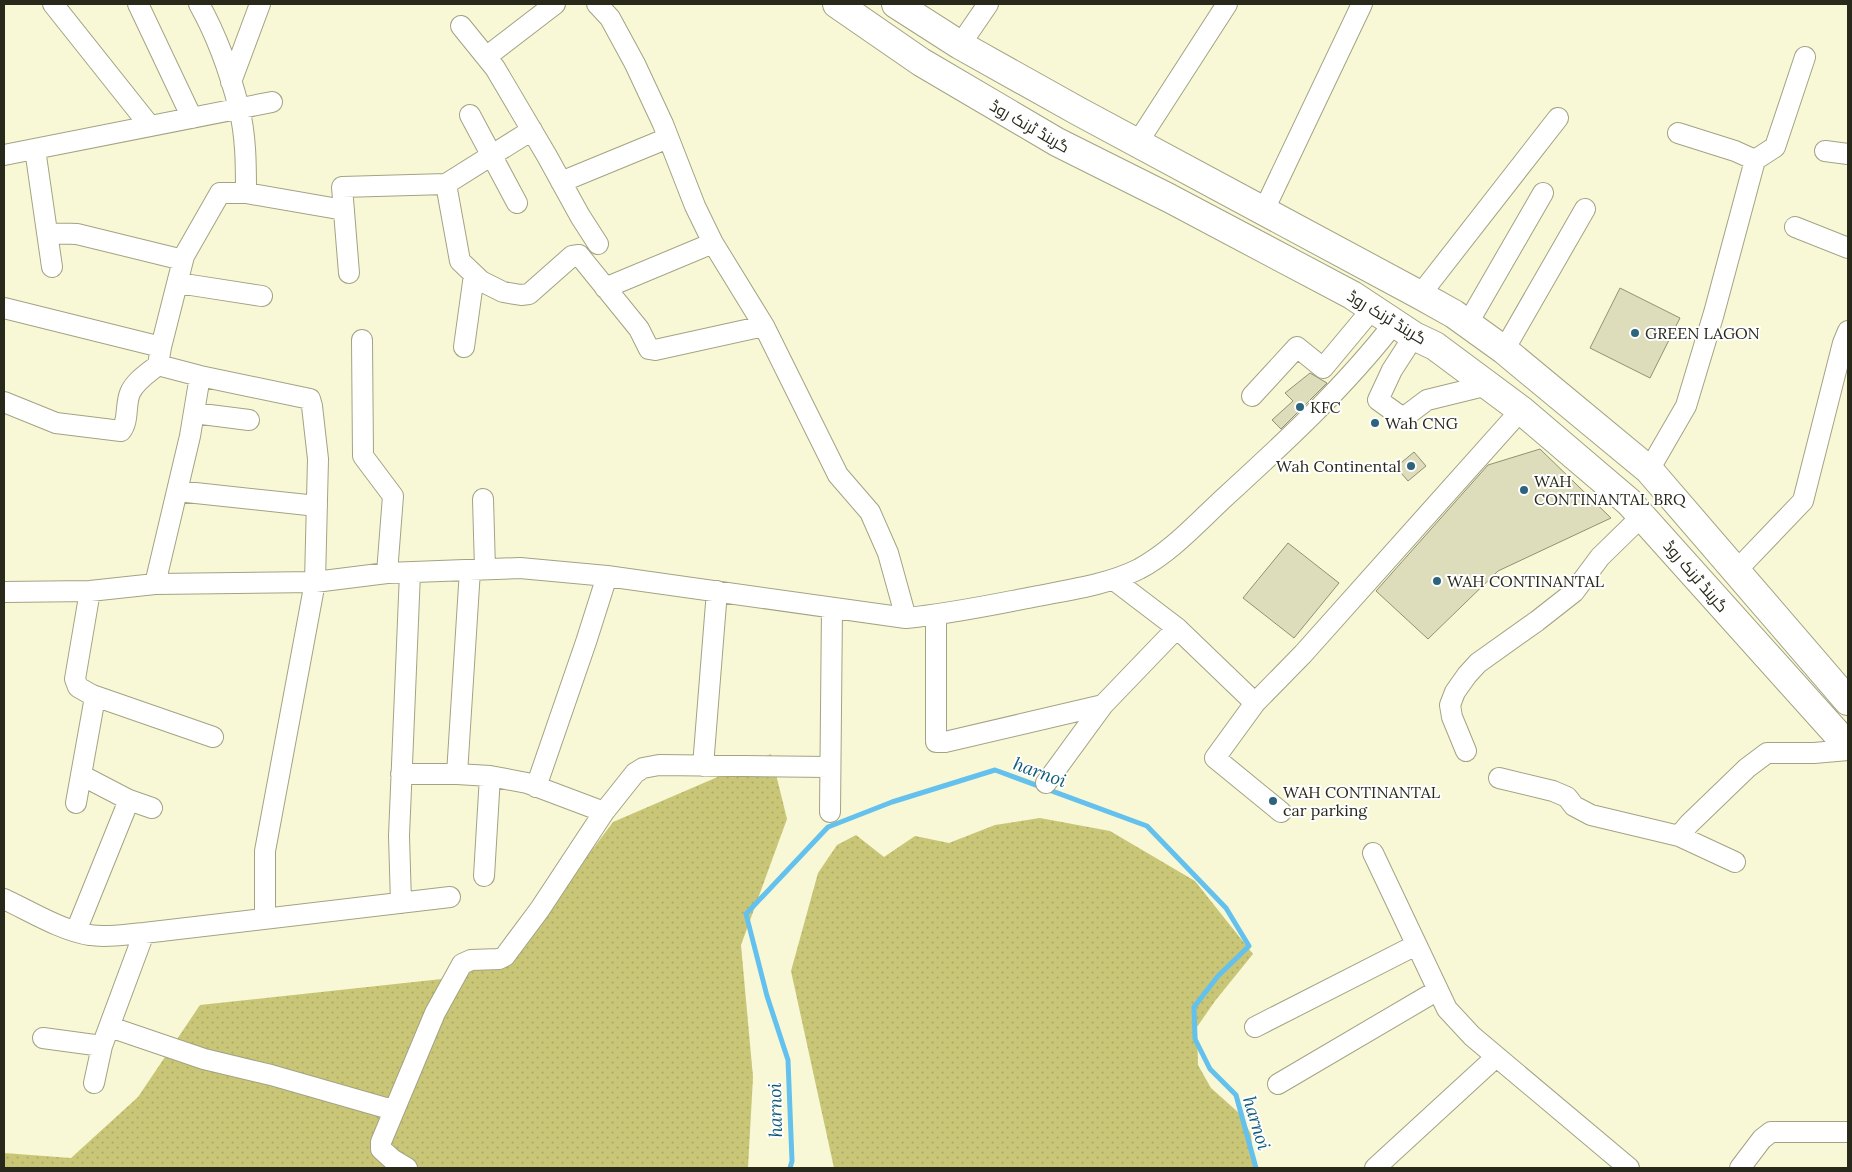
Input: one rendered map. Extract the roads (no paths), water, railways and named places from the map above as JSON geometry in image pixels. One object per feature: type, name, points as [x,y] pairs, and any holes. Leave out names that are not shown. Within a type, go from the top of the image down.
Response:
[{"type":"highway","name":"گرینڈ ٹرنک روڈ","points":[[837,4],[921,62],[1057,142],[1169,198],[1352,296],[1405,328],[1488,385],[1576,456],[1643,516],[1848,748]]},
{"type":"highway","name":"گرینڈ ٹرنک روڈ","points":[[896,4],[960,45],[1078,111],[1420,295],[1461,319],[1504,350],[1649,470],[1735,572],[1844,688]]},
{"type":"highway","points":[[1405,328],[1461,319]]},
{"type":"street","points":[[53,4],[150,126]]},
{"type":"street","points":[[138,4],[192,118]]},
{"type":"street","points":[[199,4],[215,35],[240,110],[246,156],[246,193]]},
{"type":"street","points":[[230,82],[260,4]]},
{"type":"street","points":[[486,57],[555,4]]},
{"type":"street","points":[[597,4],[610,18],[635,64],[668,138],[695,206],[714,243],[764,326],[838,475],[870,512],[888,552],[906,618]]},
{"type":"street","points":[[960,45],[988,4]]},
{"type":"street","points":[[1138,142],[1227,4]]},
{"type":"street","points":[[1264,210],[1362,4]]},
{"type":"street","points":[[461,26],[495,68],[598,244]]},
{"type":"street","points":[[1649,470],[1686,406],[1714,314],[1755,160],[1774,147],[1804,57]]},
{"type":"street","points":[[4,155],[240,110],[272,102]]},
{"type":"street","points":[[470,115],[517,203]]},
{"type":"street","points":[[1420,295],[1558,118]]},
{"type":"street","points":[[349,273],[342,187],[446,184],[532,130]]},
{"type":"street","points":[[1678,133],[1735,151],[1755,160]]},
{"type":"street","points":[[561,182],[668,138]]},
{"type":"street","points":[[35,149],[52,267]]},
{"type":"street","points":[[1825,150],[1848,154]]},
{"type":"street","points":[[446,184],[460,261],[481,281],[503,292],[521,295],[529,294],[572,256],[579,255],[638,329],[649,349],[654,350],[764,326]]},
{"type":"street","points":[[4,402],[56,423],[121,432],[124,427],[130,393],[159,356],[183,260],[220,193],[246,193],[344,210]]},
{"type":"street","points":[[1461,319],[1543,193]]},
{"type":"street","points":[[1504,350],[1585,209]]},
{"type":"street","points":[[1795,228],[1848,248]]},
{"type":"street","points":[[48,233],[77,234],[183,260]]},
{"type":"street","points":[[605,288],[714,243]]},
{"type":"street","points":[[464,347],[474,275]]},
{"type":"street","points":[[178,283],[262,296]]},
{"type":"street","points":[[4,308],[159,356],[200,376],[310,399],[318,459],[315,582],[265,851],[265,919]]},
{"type":"street","points":[[1405,328],[1392,370],[1378,400],[1403,418],[1427,400],[1488,385]]},
{"type":"street","points":[[1252,396],[1297,347],[1323,368],[1405,328]]},
{"type":"street","points":[[4,592],[90,591],[155,584],[315,582],[387,573],[520,568],[607,576],[906,618],[936,615],[1056,593],[1114,580],[1140,568],[1169,548],[1297,431],[1376,347],[1405,328]]},
{"type":"street","points":[[1735,572],[1803,501],[1843,343],[1848,331]]},
{"type":"street","points":[[362,340],[363,456],[393,496],[387,573]]},
{"type":"street","points":[[155,584],[194,412],[200,376]]},
{"type":"street","points":[[1281,812],[1215,758],[1255,702],[1303,654],[1521,410]]},
{"type":"street","points":[[194,412],[249,420]]},
{"type":"street","points":[[177,490],[317,506]]},
{"type":"street","points":[[457,774],[483,499]]},
{"type":"street","points":[[1466,751],[1452,717],[1450,705],[1455,692],[1467,675],[1478,662],[1531,626],[1574,592],[1600,558],[1643,516]]},
{"type":"street","points":[[401,903],[399,836],[410,573]]},
{"type":"street","points":[[536,787],[607,576]]},
{"type":"street","points":[[1114,580],[1177,628],[1255,702]]},
{"type":"street","points":[[90,591],[75,679],[78,687],[95,697],[213,736]]},
{"type":"street","points":[[703,766],[717,591]]},
{"type":"street","points":[[830,812],[832,608]]},
{"type":"street","points":[[936,615],[936,742],[945,742],[1103,705]]},
{"type":"street","points":[[1046,783],[1103,705],[1177,628]]},
{"type":"street","points":[[76,803],[95,697]]},
{"type":"street","points":[[1679,836],[1747,768],[1767,753],[1814,754],[1848,748]]},
{"type":"street","points":[[407,1168],[392,1159],[381,1148],[381,1142],[435,1013],[462,964],[471,960],[500,959],[505,956],[540,909],[604,812],[635,773],[643,768],[659,765],[829,768]]},
{"type":"street","points":[[401,774],[490,776],[527,783],[604,812]]},
{"type":"street","points":[[81,775],[129,800],[152,808]]},
{"type":"street","points":[[484,876],[490,776]]},
{"type":"street","points":[[1499,778],[1553,791],[1567,797],[1574,806],[1591,815],[1679,836],[1735,862]]},
{"type":"street","points":[[76,931],[129,800]]},
{"type":"street","points":[[1373,853],[1447,1010],[1472,1036],[1629,1168]]},
{"type":"street","points":[[4,899],[76,931],[102,936],[144,933],[450,897]]},
{"type":"street","points":[[94,1083],[102,1046],[144,933]]},
{"type":"street","points":[[1255,1027],[1416,945]]},
{"type":"street","points":[[1278,1084],[1438,990]]},
{"type":"street","points":[[110,1027],[204,1059],[393,1110]]},
{"type":"street","points":[[43,1038],[102,1046]]},
{"type":"street","points":[[1374,1168],[1496,1056]]},
{"type":"street","points":[[1740,1168],[1762,1139],[1771,1132],[1848,1132]]},
{"type":"waterway","name":"harnoi","points":[[790,1168],[792,1161],[788,1060],[767,996],[746,914],[828,827],[892,802],[995,770],[1147,826],[1226,908],[1249,946],[1218,976],[1194,1007],[1195,1039],[1210,1069],[1236,1095],[1256,1168]]},
{"type":"place","name":"GREEN LAGON","points":[[1635,333]]},
{"type":"place","name":"KFC","points":[[1300,407]]},
{"type":"place","name":"Wah CNG","points":[[1375,423]]},
{"type":"place","name":"Wah Continental","points":[[1411,466]]},
{"type":"place","name":"WAH CONTINANTAL BRQ","points":[[1524,490]]},
{"type":"place","name":"WAH CONTINANTAL","points":[[1437,581]]},
{"type":"place","name":"WAH CONTINANTAL car parking","points":[[1273,801]]}]
